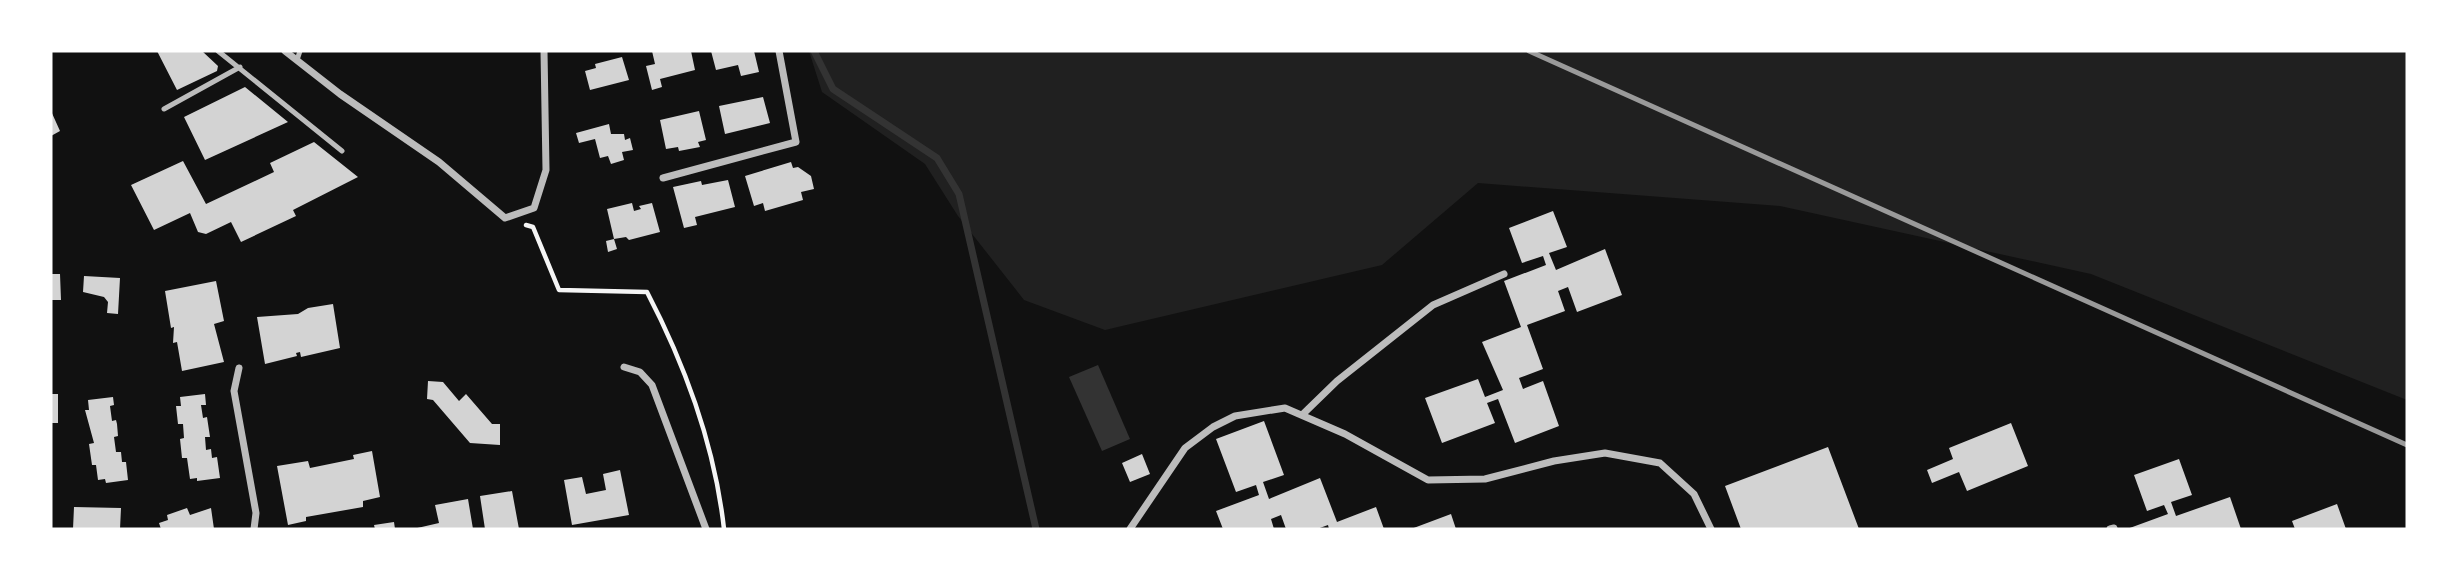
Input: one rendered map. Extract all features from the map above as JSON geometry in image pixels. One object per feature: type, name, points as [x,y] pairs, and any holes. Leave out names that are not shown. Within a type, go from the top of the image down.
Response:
[{"type":"street","points":[[285,51],[340,94],[439,162],[506,218],[534,208],[546,170],[544,51]]},
{"type":"street","points":[[663,178],[796,142],[779,51]]},
{"type":"street","points":[[1302,415],[1337,381],[1433,305],[1504,274]]},
{"type":"street","points":[[624,367],[640,372],[652,385],[706,529]]},
{"type":"street","points":[[239,369],[234,391],[256,513],[254,529]]},
{"type":"street","points":[[1130,529],[1185,448],[1213,427],[1235,416],[1285,408],[1345,434],[1428,480],[1485,479],[1554,461],[1605,453],[1660,463],[1695,494],[1711,529]]},
{"type":"lane","points":[[218,51],[342,151]]},
{"type":"lane","points":[[298,60],[300,51]]},
{"type":"lane","points":[[164,109],[240,67]]},
{"type":"path","points":[[506,218],[533,227],[559,290],[648,292],[676,348],[720,491],[724,529]]},
{"type":"shaded area","points":[[809,51],[2407,51],[2407,400],[2091,274],[1780,206],[1478,183],[1382,265],[1105,330],[1024,300],[958,216],[925,164],[822,92]]},
{"type":"shaded area","points":[[1098,365],[1130,439],[1102,451],[1069,377]]},
{"type":"building","points":[[157,51],[202,51],[218,66],[217,71],[177,90]]},
{"type":"building","points":[[652,51],[691,51],[695,70],[660,79],[662,87],[652,90],[646,66],[655,64]]},
{"type":"building","points":[[711,51],[754,51],[759,72],[741,76],[738,65],[716,70]]},
{"type":"building","points":[[622,57],[629,80],[590,90],[585,71],[596,68],[595,64]]},
{"type":"building","points":[[245,87],[288,122],[205,160],[184,117]]},
{"type":"building","points":[[763,97],[770,123],[725,134],[719,106]]},
{"type":"building","points":[[51,111],[60,131],[51,136]]},
{"type":"building","points":[[699,111],[706,140],[698,142],[700,147],[679,151],[678,147],[666,149],[660,120]]},
{"type":"building","points":[[609,124],[611,134],[624,134],[625,140],[630,138],[633,150],[622,152],[624,160],[611,164],[608,156],[600,158],[595,139],[579,143],[576,133]]},
{"type":"building","points":[[314,142],[358,177],[293,210],[296,216],[241,242],[231,222],[206,234],[198,232],[190,213],[154,230],[131,185],[183,161],[206,204],[274,172],[270,163]]},
{"type":"building","points":[[791,162],[793,168],[798,167],[811,176],[814,189],[801,192],[803,200],[765,211],[763,203],[754,206],[745,176]]},
{"type":"building","points":[[728,180],[735,207],[695,217],[697,225],[684,228],[673,187],[701,181],[702,185]]},
{"type":"building","points":[[632,203],[634,211],[641,209],[639,206],[652,203],[660,232],[629,240],[626,237],[614,239],[607,209]]},
{"type":"building","points":[[1553,211],[1567,247],[1549,253],[1556,270],[1605,249],[1622,295],[1577,312],[1568,287],[1558,291],[1565,311],[1527,325],[1543,369],[1519,378],[1523,389],[1543,381],[1559,426],[1515,443],[1498,399],[1487,403],[1495,423],[1442,443],[1425,398],[1478,379],[1485,397],[1503,390],[1482,342],[1521,327],[1504,281],[1546,265],[1543,256],[1522,263],[1509,228]]},
{"type":"building","points":[[614,239],[617,249],[608,252],[606,241]]},
{"type":"building","points":[[51,274],[60,274],[61,300],[51,300]]},
{"type":"building","points":[[84,276],[120,278],[118,314],[107,313],[108,302],[104,297],[83,292]]},
{"type":"building","points":[[216,281],[224,321],[214,324],[224,362],[182,371],[177,342],[173,343],[174,327],[171,328],[165,291]]},
{"type":"building","points":[[333,304],[340,348],[301,357],[300,352],[296,353],[297,356],[265,364],[257,317],[298,314],[308,308]]},
{"type":"building","points":[[428,381],[443,382],[459,401],[466,394],[492,424],[500,424],[500,445],[470,443],[433,400],[427,399]]},
{"type":"building","points":[[51,394],[58,394],[58,423],[51,423]]},
{"type":"building","points":[[205,394],[206,405],[201,405],[203,418],[207,417],[210,437],[205,437],[206,450],[211,449],[212,458],[217,457],[220,478],[197,481],[197,478],[190,479],[187,458],[182,458],[180,439],[184,438],[183,424],[178,424],[176,406],[181,406],[180,397]]},
{"type":"building","points":[[113,397],[114,405],[110,406],[112,421],[116,420],[117,424],[118,436],[114,437],[116,452],[121,452],[122,462],[126,462],[128,480],[106,483],[105,479],[98,480],[96,465],[92,465],[89,444],[94,443],[85,410],[89,410],[88,400]]},
{"type":"building","points":[[1264,421],[1284,475],[1263,482],[1269,499],[1320,478],[1337,522],[1376,507],[1384,529],[1329,529],[1328,525],[1317,529],[1286,529],[1281,515],[1271,519],[1274,529],[1223,529],[1216,511],[1259,495],[1256,485],[1236,492],[1216,439]]},
{"type":"building","points":[[2011,423],[2028,466],[1967,491],[1959,472],[1932,483],[1927,470],[1953,459],[1949,448]]},
{"type":"building","points":[[1828,447],[1859,529],[1741,529],[1725,486]]},
{"type":"building","points":[[372,451],[380,497],[363,501],[363,507],[306,517],[306,521],[288,525],[277,466],[308,461],[310,468],[354,459],[353,455]]},
{"type":"building","points":[[1142,454],[1150,474],[1130,482],[1122,463]]},
{"type":"building","points":[[2179,459],[2192,495],[2171,502],[2176,516],[2230,497],[2241,529],[2127,529],[2168,514],[2164,505],[2147,511],[2134,475]]},
{"type":"building","points":[[620,470],[629,515],[572,525],[564,480],[582,477],[586,494],[606,490],[603,474]]},
{"type":"building","points":[[512,491],[519,529],[485,529],[480,496]]},
{"type":"building","points":[[468,499],[473,529],[413,529],[439,523],[435,505]]},
{"type":"building","points":[[2337,504],[2346,529],[2295,529],[2292,521]]},
{"type":"building","points":[[74,507],[121,508],[120,529],[73,529]]},
{"type":"building","points":[[187,508],[190,515],[211,508],[214,529],[161,529],[159,523],[168,520],[167,515]]},
{"type":"building","points":[[1451,514],[1456,529],[1411,529]]},
{"type":"building","points":[[394,522],[395,529],[375,529],[374,525]]},
{"type":"waterway","points":[[814,51],[833,89],[937,158],[959,194],[1036,529]]},
{"type":"railway","points":[[1529,51],[2407,445]]}]
